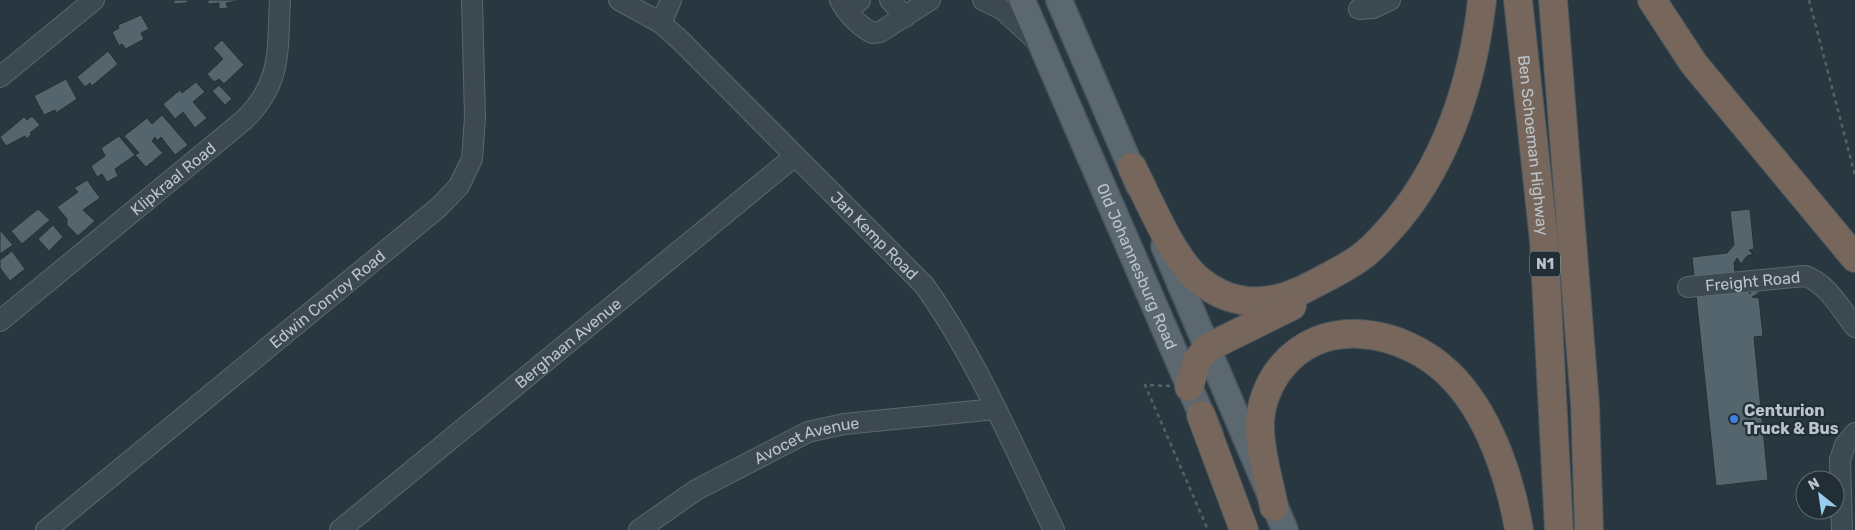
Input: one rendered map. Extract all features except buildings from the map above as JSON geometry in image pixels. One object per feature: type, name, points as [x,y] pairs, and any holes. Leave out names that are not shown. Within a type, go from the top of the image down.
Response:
[{"type":"highway","points":[[1189,387],[1197,361],[1207,348],[1321,290],[1347,272],[1401,217],[1415,198],[1441,153],[1462,94],[1480,22],[1482,0]]},
{"type":"highway","name":"Ben Schoeman Highway","points":[[1518,0],[1544,241],[1559,530]]},
{"type":"highway","name":"Ben Schoeman Highway","points":[[1553,0],[1585,404],[1589,530]]},
{"type":"highway","points":[[1652,0],[1694,64],[1855,258]]},
{"type":"highway","points":[[1132,167],[1187,269],[1220,295],[1248,302],[1278,300],[1298,293],[1362,256]]},
{"type":"highway","points":[[1280,519],[1260,421],[1269,387],[1287,360],[1315,341],[1332,336],[1364,334],[1394,340],[1422,352],[1457,382],[1484,424],[1498,454],[1510,486],[1519,530]]},
{"type":"highway","points":[[1201,415],[1244,530]]},
{"type":"main road","name":"Old Johannesburg Road","points":[[1022,0],[1201,415],[1255,530]]},
{"type":"main road","name":"Old Johannesburg Road","points":[[1059,0],[1132,167],[1280,519]]},
{"type":"street","points":[[0,77],[94,0]]},
{"type":"street","name":"Klipkraal Road","points":[[0,321],[244,120],[261,102],[268,92],[276,68],[280,0]]},
{"type":"street","name":"Edwin Conroy Road","points":[[46,530],[439,207],[460,186],[469,168],[474,148],[472,0]]},
{"type":"street","name":"Jan Kemp Road","points":[[619,0],[661,23],[924,285],[944,316],[996,410],[1054,530]]},
{"type":"street","points":[[661,23],[671,0]]},
{"type":"street","points":[[890,0],[905,17]]},
{"type":"street","points":[[849,4],[860,26],[872,33],[880,32],[930,0]]},
{"type":"street","points":[[983,0],[1003,10],[1041,45]]},
{"type":"street","points":[[1360,9],[1373,8],[1390,0]]},
{"type":"street","name":"Berghaan Avenue","points":[[340,530],[795,156]]},
{"type":"street","name":"Freight Road","points":[[1688,287],[1805,276],[1813,279],[1826,290],[1855,327]]},
{"type":"street","name":"Avocet Avenue","points":[[639,530],[696,490],[760,455],[826,426],[996,410]]},
{"type":"street","points":[[1842,530],[1840,460],[1845,445],[1855,433]]},
{"type":"path","points":[[1809,0],[1855,176]]},
{"type":"path","points":[[1189,387],[1145,385],[1208,530]]},
{"type":"place","name":"Centurion Truck & Bus","points":[[1734,419]]}]
